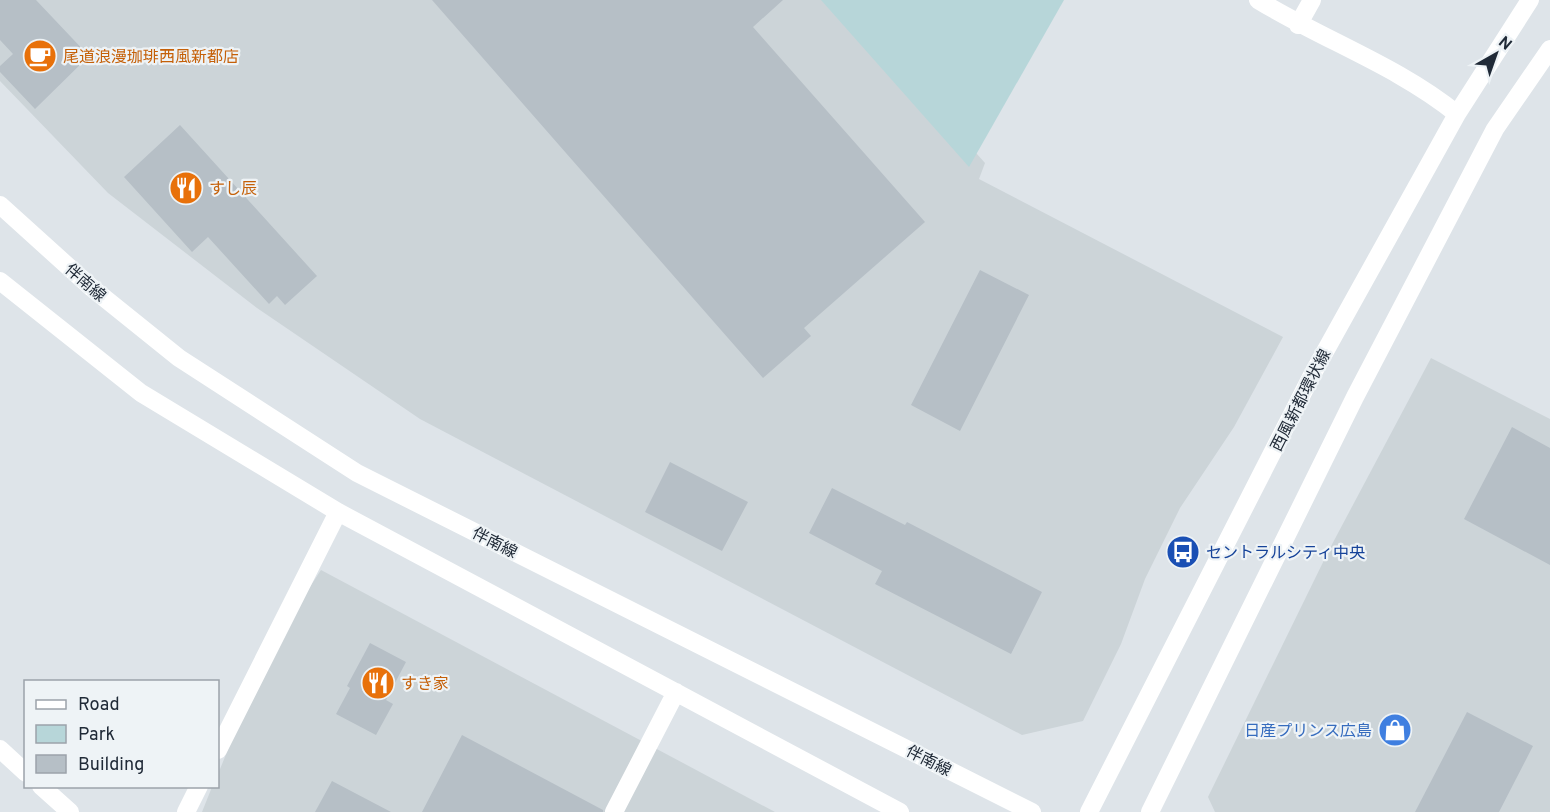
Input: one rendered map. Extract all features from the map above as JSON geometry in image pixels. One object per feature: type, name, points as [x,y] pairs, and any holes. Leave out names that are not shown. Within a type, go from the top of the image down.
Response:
[{"type":"street","points":[[1258,0],[1298,25],[1427,90],[1457,114]]},
{"type":"street","points":[[1298,25],[1312,0]]},
{"type":"street","name":"西風新都環状線","points":[[1089,812],[1312,375],[1457,114],[1530,0]]},
{"type":"street","points":[[1150,812],[1355,397],[1495,129],[1550,49]]},
{"type":"street","name":"伴南線","points":[[0,205],[92,288],[179,358],[357,473],[1032,812]]},
{"type":"street","points":[[0,281],[141,393],[338,512],[900,812]]},
{"type":"street","points":[[219,748],[338,512]]},
{"type":"street","points":[[614,812],[676,692]]},
{"type":"street","points":[[0,749],[24,771]]},
{"type":"street","points":[[43,788],[70,812]]},
{"type":"street","points":[[186,812],[198,788]]},
{"type":"shaded area","points":[[0,0],[840,0],[985,163],[979,179],[1283,337],[1234,427],[1180,508],[1145,579],[1121,644],[1083,721],[1022,735],[420,419],[257,308],[108,193],[0,81]]},
{"type":"shaded area","points":[[1431,358],[1550,419],[1550,812],[1215,812],[1208,797],[1329,550]]},
{"type":"shaded area","points":[[321,570],[775,812],[202,812],[212,788],[219,788],[219,772],[269,649]]},
{"type":"green space","points":[[821,0],[1064,0],[969,167]]},
{"type":"building","points":[[0,0],[36,0],[89,56],[35,109],[0,72],[0,66],[13,54],[0,40]]},
{"type":"building","points":[[432,0],[783,0],[753,27],[925,222],[804,328],[811,336],[763,378]]},
{"type":"building","points":[[180,125],[317,276],[285,305],[277,296],[269,304],[208,237],[192,252],[124,177]]},
{"type":"building","points":[[980,270],[1029,295],[960,431],[911,405]]},
{"type":"building","points":[[1512,427],[1550,448],[1550,565],[1464,519]]},
{"type":"building","points":[[670,462],[748,502],[722,551],[645,512]]},
{"type":"building","points":[[832,488],[905,525],[907,522],[1042,592],[1011,654],[875,584],[882,571],[809,533]]},
{"type":"building","points":[[370,643],[406,662],[386,700],[393,704],[376,735],[336,714],[350,688],[347,686]]},
{"type":"building","points":[[1467,712],[1533,746],[1499,812],[1415,812]]},
{"type":"building","points":[[462,735],[603,810],[603,812],[422,812]]},
{"type":"building","points":[[332,781],[391,812],[315,812]]},
{"type":"place","name":"尾道浪漫珈琲西風新都店","points":[[40,56]]},
{"type":"place","name":"すし辰","points":[[186,188]]},
{"type":"place","name":"セントラルシティ中央","points":[[1183,552]]},
{"type":"place","name":"すき家","points":[[378,683]]},
{"type":"place","name":"日産プリンス広島","points":[[1395,730]]}]
